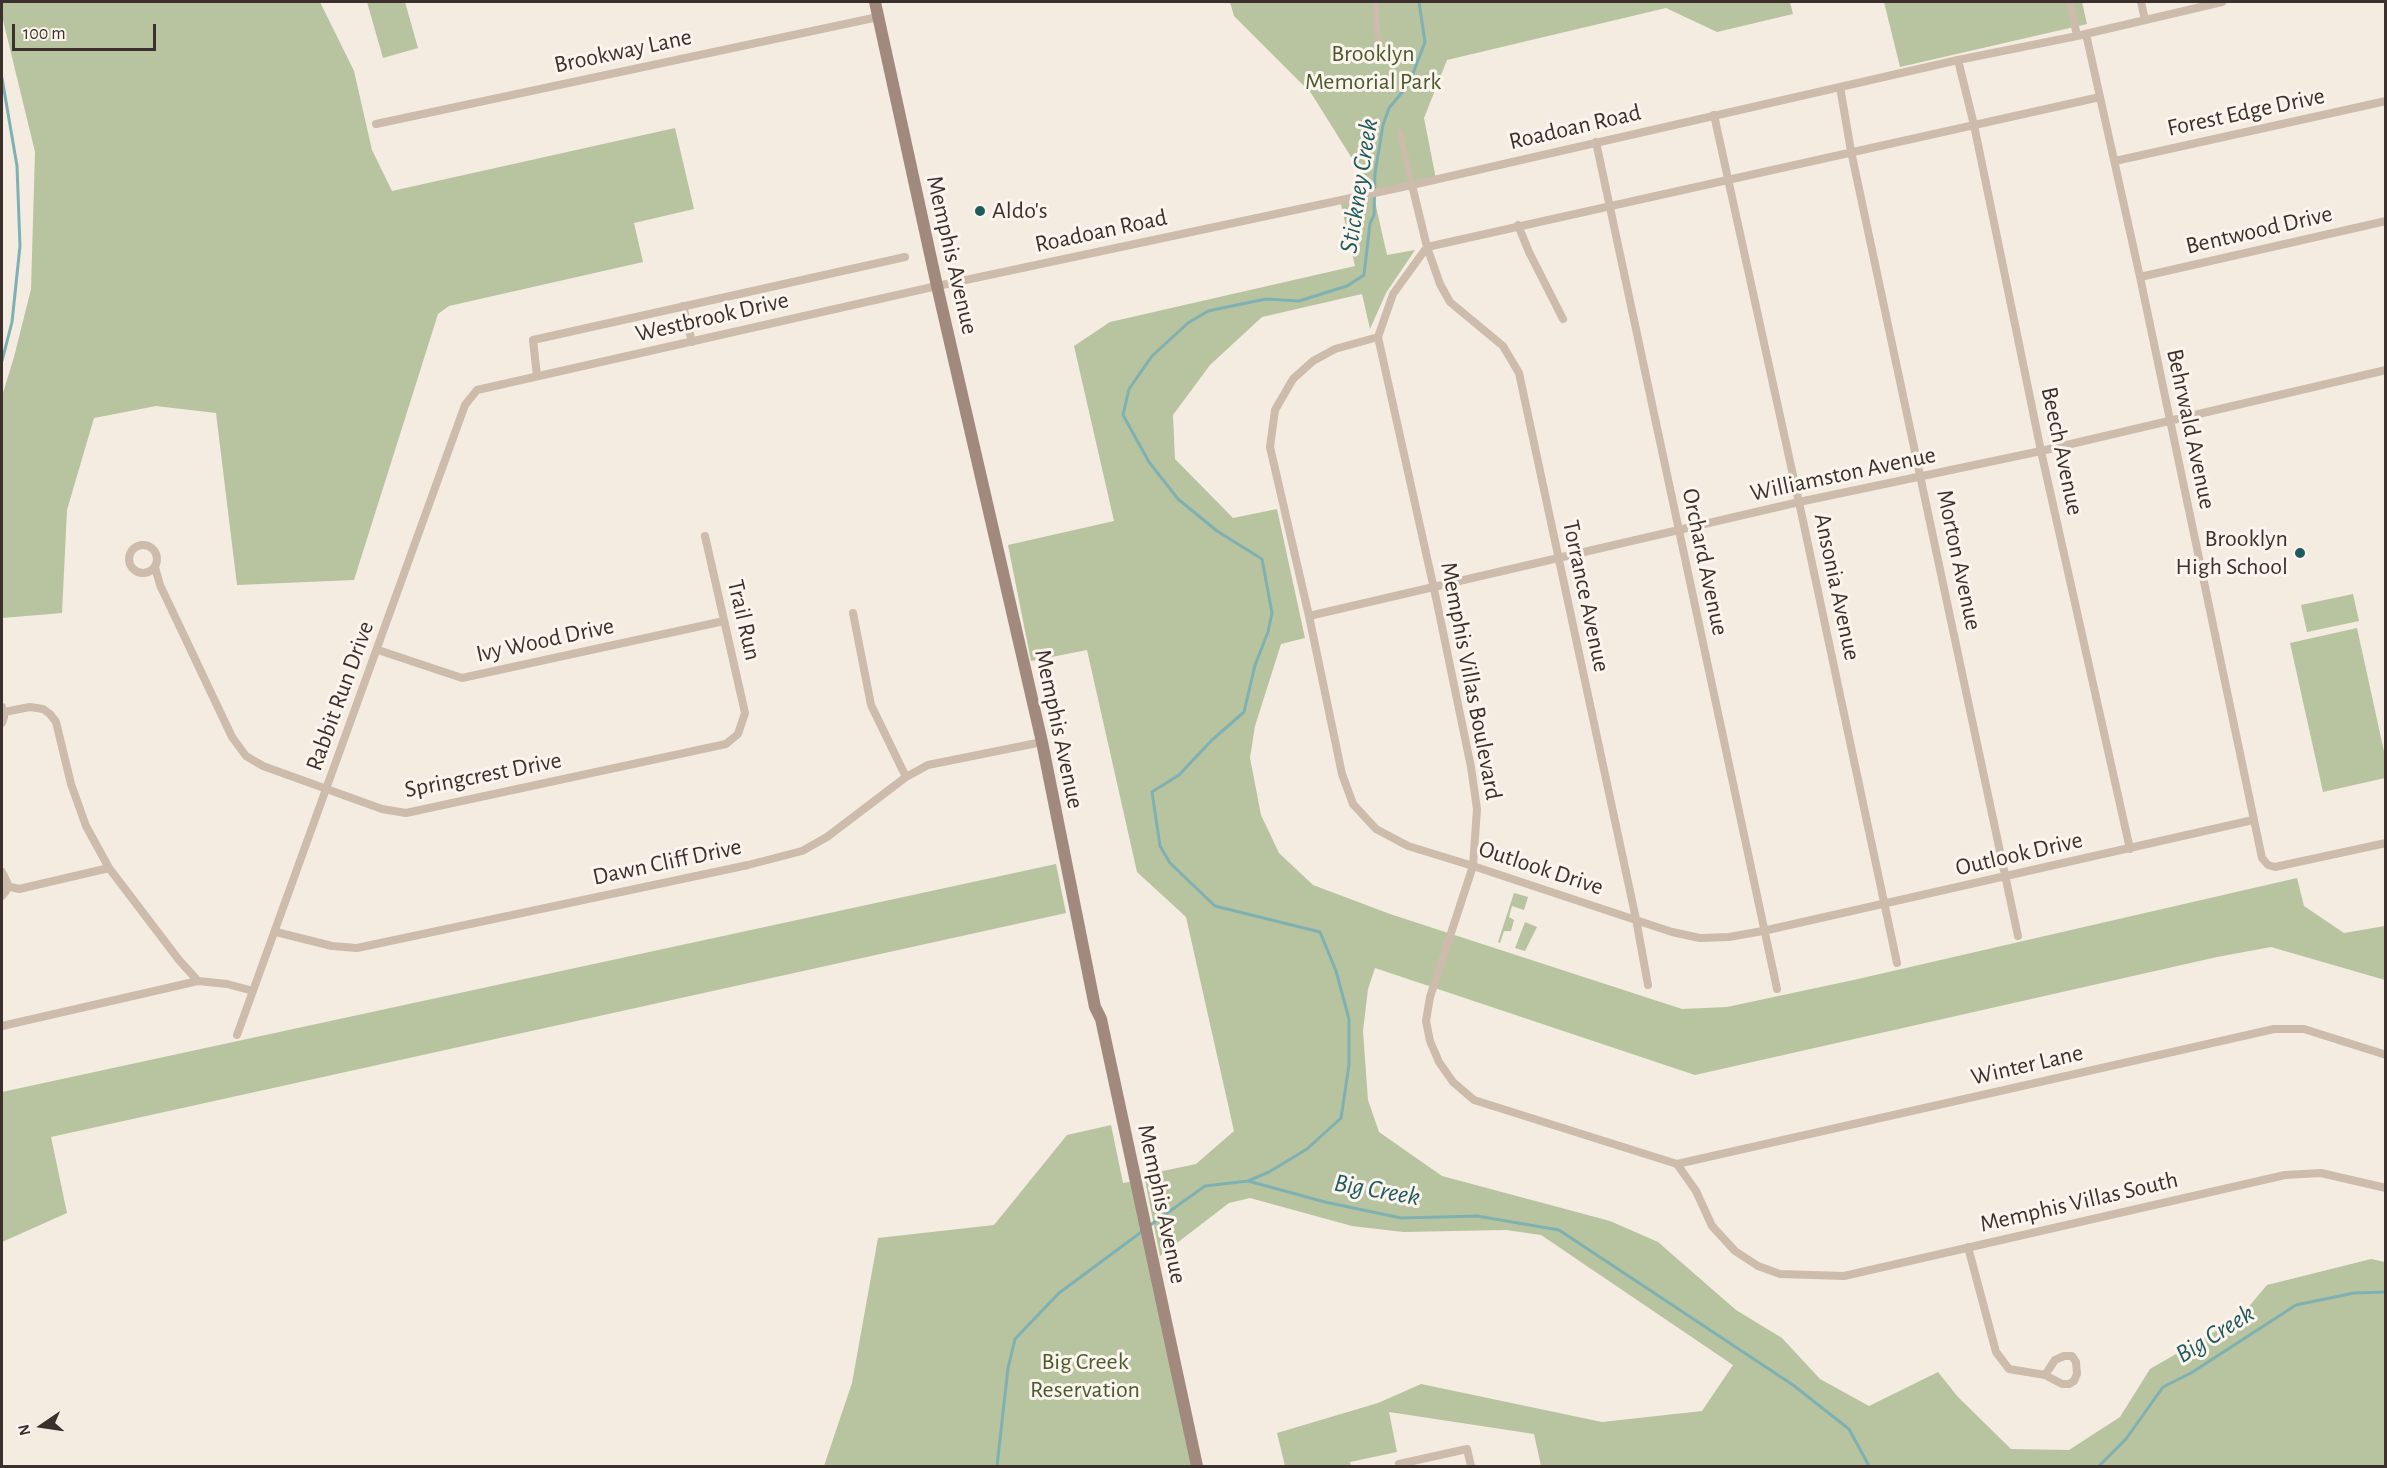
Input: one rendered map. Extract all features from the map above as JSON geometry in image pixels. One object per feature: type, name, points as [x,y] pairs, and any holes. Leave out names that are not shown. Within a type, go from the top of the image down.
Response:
[{"type":"main road","name":"Memphis Avenue","points":[[875,2],[937,286],[1042,742],[1095,1007],[1101,1019],[1197,1467]]},
{"type":"street","points":[[1376,2],[1377,31],[1382,55]]},
{"type":"street","name":"Behrwald Avenue","points":[[2070,2],[2100,97],[2115,161],[2262,858],[2268,865],[2275,867],[2385,843]]},
{"type":"street","points":[[2140,2],[2145,20]]},
{"type":"street","name":"Roadoan Road","points":[[937,286],[1412,185],[1596,141],[2222,2]]},
{"type":"street","name":"Brookway Lane","points":[[376,123],[879,17]]},
{"type":"street","name":"Beech Avenue","points":[[1958,60],[1974,125],[2041,451],[2130,849]]},
{"type":"street","name":"Morton Avenue","points":[[1840,87],[1851,151],[2018,936]]},
{"type":"street","points":[[1378,337],[1393,294],[1427,247],[2100,97]]},
{"type":"street","name":"Forest Edge Drive","points":[[2115,161],[2385,101]]},
{"type":"street","name":"Ansonia Avenue","points":[[1714,115],[1897,963]]},
{"type":"street","points":[[1400,132],[1427,247]]},
{"type":"street","name":"Orchard Avenue","points":[[1596,141],[1777,989]]},
{"type":"street","name":"Bentwood Drive","points":[[2140,277],[2385,221]]},
{"type":"street","points":[[1518,225],[1563,319]]},
{"type":"street","name":"Torrance Avenue","points":[[1427,247],[1440,284],[1450,302],[1503,346],[1519,373],[1636,919],[1648,985]]},
{"type":"street","points":[[537,376],[533,340],[905,257]]},
{"type":"street","name":"Westbrook Drive","points":[[495,385],[937,286]]},
{"type":"street","points":[[683,306],[692,342]]},
{"type":"street","name":"Memphis Villas Boulevard","points":[[1378,337],[1434,587],[1477,809],[1473,866],[1430,998],[1426,1021],[1430,1041],[1439,1062],[1453,1082],[1474,1100],[1677,1164]]},
{"type":"street","name":"Outlook Drive","points":[[1378,337],[1335,349],[1313,361],[1293,379],[1275,410],[1270,447],[1342,774],[1353,804],[1376,829],[1408,846],[1672,932],[1700,938],[1729,937],[1763,931],[2253,820]]},
{"type":"street","name":"Williamston Avenue","points":[[1309,616],[1799,502],[2169,422],[2385,370]]},
{"type":"street","name":"Rabbit Run Drive","points":[[237,1035],[465,405],[477,390],[495,385]]},
{"type":"street","name":"Trail Run","points":[[705,536],[745,713]]},
{"type":"street","name":"Springcrest Drive","points":[[155,567],[160,585],[238,748],[246,756],[263,766],[382,809],[406,813],[426,810],[726,744],[740,732],[745,713]]},
{"type":"street","points":[[853,613],[871,705],[906,777]]},
{"type":"street","name":"Ivy Wood Drive","points":[[378,650],[462,678],[724,621]]},
{"type":"street","points":[[2,723],[3,709],[30,707],[43,709],[50,714],[56,722],[78,805],[86,826],[109,868],[179,960],[198,981]]},
{"type":"street","name":"Dawn Cliff Drive","points":[[276,932],[332,946],[357,948],[748,865],[802,851],[827,837],[906,777],[928,765],[1042,742]]},
{"type":"street","points":[[7,886],[19,889],[109,868]]},
{"type":"street","points":[[2,872],[6,877],[7,886],[2,896]]},
{"type":"street","points":[[2,1026],[198,981],[227,984],[253,991]]},
{"type":"street","name":"Winter Lane","points":[[1677,1164],[2274,1029],[2304,1029],[2385,1055]]},
{"type":"street","name":"Memphis Villas South","points":[[1677,1164],[1696,1191],[1712,1226],[1735,1251],[1758,1266],[1780,1274],[1844,1276],[2284,1175],[2321,1173],[2385,1188]]},
{"type":"street","points":[[1968,1248],[1995,1352],[2009,1369],[2045,1375]]},
{"type":"street","points":[[1399,1464],[1467,1449],[1471,1467]]},
{"type":"green space","points":[[2,2],[320,2],[354,71],[372,150],[392,191],[675,128],[694,209],[634,223],[643,262],[449,306],[438,314],[354,580],[237,585],[216,413],[156,406],[94,418],[67,510],[62,613],[2,618],[2,396],[31,289],[35,152],[2,16]]},
{"type":"green space","points":[[367,2],[405,2],[418,48],[383,58]]},
{"type":"green space","name":"Brooklyn Memorial Park","points":[[1230,2],[1790,2],[1793,14],[1717,32],[1666,8],[1447,60],[1424,118],[1436,179],[1373,193],[1387,255],[1415,250],[1386,293],[1370,329],[1362,294],[1262,317],[1210,365],[1173,415],[1175,459],[1233,518],[1277,509],[1305,638],[1281,644],[1255,726],[1250,758],[1261,815],[1279,853],[1313,885],[1390,914],[1682,1009],[1727,1007],[2297,878],[2304,906],[2344,933],[2385,926],[2385,980],[2271,947],[2217,957],[1695,1075],[1375,968],[1368,989],[1363,1031],[1368,1100],[1379,1132],[1442,1176],[1610,1221],[1658,1242],[1736,1310],[1782,1338],[1820,1379],[1869,1406],[1938,1372],[1958,1397],[2011,1449],[2069,1450],[2120,1417],[2150,1369],[2240,1317],[2267,1285],[2371,1259],[2385,1262],[2385,1466],[1541,1466],[1534,1434],[1389,1412],[1397,1452],[1350,1462],[1351,1466],[1285,1466],[1277,1433],[1378,1403],[1421,1384],[1602,1422],[1702,1411],[1733,1365],[1541,1235],[1506,1230],[1403,1232],[1352,1226],[1250,1198],[1229,1203],[1160,1256],[1144,1175],[1196,1164],[1234,1131],[1186,917],[1137,872],[1087,650],[1031,661],[1008,545],[1114,521],[1074,346],[1110,322],[1355,266],[1340,200],[1373,192],[1311,93],[1234,16]]},
{"type":"green space","points":[[1884,2],[2082,2],[2087,24],[1900,67]]},
{"type":"green space","points":[[2353,594],[2359,621],[2307,632],[2301,605]]},
{"type":"green space","points":[[2357,628],[2385,756],[2385,778],[2323,792],[2290,643]]},
{"type":"green space","points":[[1056,864],[1066,913],[51,1137],[67,1213],[2,1242],[2,1092]]},
{"type":"green space","points":[[1514,893],[1528,897],[1524,910],[1512,906],[1509,917],[1514,920],[1511,931],[1504,931],[1500,943],[1498,942]]},
{"type":"green space","points":[[1525,922],[1537,927],[1525,951],[1515,948]]},
{"type":"green space","name":"Big Creek Reservation","points":[[1111,1125],[1123,1183],[1135,1181],[1197,1466],[824,1466],[852,1383],[878,1238],[994,1225],[1067,1135]]},
{"type":"waterway","name":"Stickney Creek","points":[[1248,1181],[1269,1172],[1307,1149],[1341,1118],[1349,1065],[1349,1019],[1336,971],[1320,932],[1215,906],[1170,863],[1160,846],[1152,792],[1179,775],[1212,740],[1244,712],[1255,665],[1268,632],[1272,613],[1262,559],[1217,531],[1178,499],[1149,462],[1123,415],[1129,389],[1152,356],[1188,323],[1208,311],[1266,299],[1299,301],[1347,286],[1364,275],[1370,223],[1374,215],[1375,173],[1383,125],[1389,108],[1409,84],[1425,42],[1419,2]]},
{"type":"waterway","name":"Big Creek","points":[[2,78],[17,166],[20,246],[12,322],[2,361]]},
{"type":"waterway","name":"Big Creek","points":[[1149,1226],[1205,1186],[1248,1181],[1325,1202],[1401,1218],[1477,1216],[1559,1230],[1793,1385],[1849,1429],[1869,1466]]},
{"type":"waterway","name":"Big Creek","points":[[997,1466],[1008,1368],[1015,1339],[1059,1293],[1144,1230]]},
{"type":"waterway","name":"Big Creek","points":[[2099,1466],[2126,1439],[2163,1387],[2191,1373],[2296,1305],[2354,1293],[2386,1292]]},
{"type":"place","name":"Aldo's","points":[[980,211]]},
{"type":"place","name":"Brooklyn High School","points":[[2300,553]]}]
